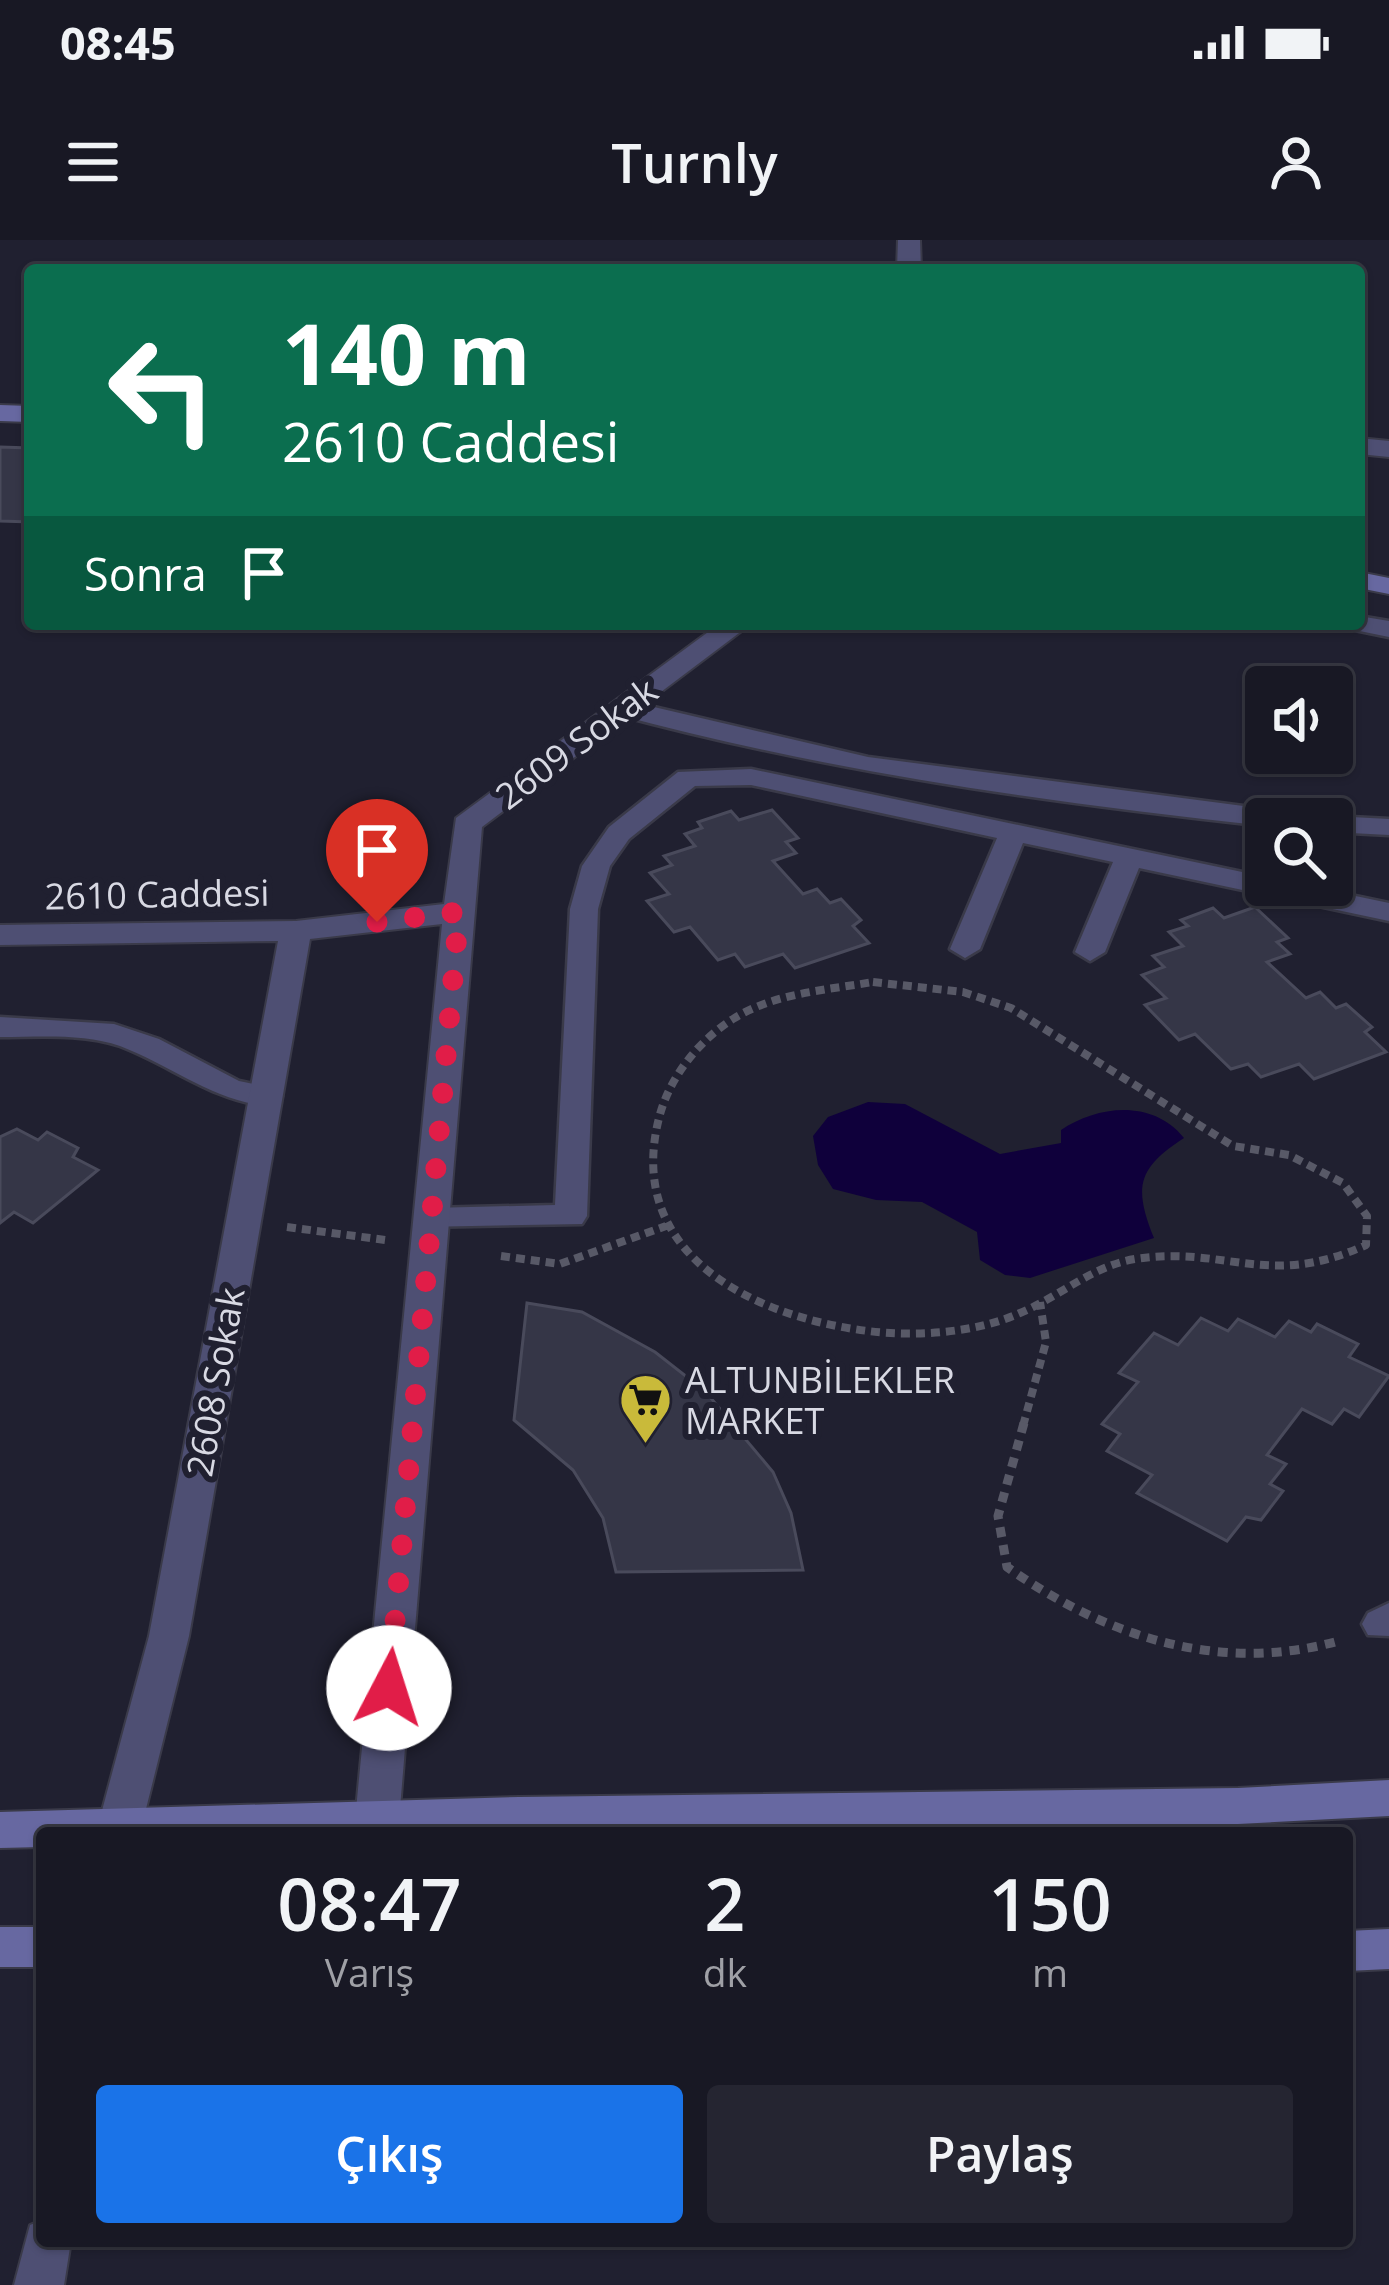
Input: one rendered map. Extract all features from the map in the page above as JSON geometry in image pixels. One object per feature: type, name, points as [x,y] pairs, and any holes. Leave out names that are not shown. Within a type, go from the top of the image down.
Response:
[{"type":"street","name":"2609 Sokak","points":[[377,1820],[467,824],[729,630]]},
{"type":"street","name":"2610 Caddesi","points":[[0,935],[296,931],[459,912]]},
{"type":"street","name":"2608 Sokak","points":[[119,1827],[170,1636],[296,931]]},
{"type":"street","points":[[212,1827],[377,1820],[1238,1806],[1389,1798]]},
{"type":"street","points":[[0,1829],[36,1830]]},
{"type":"street","points":[[0,1947],[36,1947]]},
{"type":"street","points":[[1353,1952],[1389,1949]]},
{"type":"street","points":[[39,2285],[46,2247]]},
{"type":"lane","points":[[624,707],[698,729],[1022,792],[1245,815]]},
{"type":"lane","points":[[431,1219],[571,1216],[587,887],[620,833],[688,778],[751,777],[1012,836],[1389,912]]},
{"type":"lane","points":[[1353,825],[1389,827]]},
{"type":"lane","points":[[965,949],[1012,836]]},
{"type":"lane","points":[[1090,952],[1128,860]]},
{"type":"lane","points":[[0,1027],[104,1032],[150,1048],[208,1084],[266,1096]]},
{"type":"path","points":[[873,982],[963,992],[1011,1008],[1233,1146],[1289,1155],[1343,1183],[1367,1216],[1366,1245],[1328,1266],[1272,1273],[1209,1261],[1134,1259],[1040,1303],[1016,1316],[872,1332],[794,1316],[726,1288],[666,1226],[655,1174],[651,1140],[667,1094],[692,1049],[736,1016],[789,996],[873,982]]},
{"type":"path","points":[[1040,1303],[1046,1342],[998,1516],[1007,1567],[1037,1590],[1175,1648],[1313,1651],[1385,1621]]},
{"type":"shaded area","points":[[868,1102],[905,1104],[1000,1154],[1061,1143],[1061,1130],[1108,1111],[1157,1117],[1184,1138],[1157,1159],[1144,1180],[1143,1205],[1154,1238],[1030,1278],[1005,1275],[980,1260],[977,1232],[922,1202],[876,1200],[833,1189],[818,1165],[813,1136],[828,1117]]},
{"type":"building","points":[[0,447],[24,448],[24,522],[0,521]]},
{"type":"building","points":[[772,810],[798,838],[786,842],[796,853],[773,861],[803,894],[817,889],[830,903],[841,899],[861,920],[853,926],[869,943],[795,968],[783,954],[745,967],[735,954],[718,960],[690,927],[674,932],[647,901],[669,894],[650,873],[672,865],[664,856],[695,846],[685,834],[702,828],[698,822],[731,811],[739,820]]},
{"type":"building","points":[[1255,907],[1288,938],[1277,942],[1290,954],[1267,962],[1306,998],[1320,992],[1336,1008],[1346,1004],[1372,1027],[1365,1032],[1386,1052],[1314,1079],[1299,1064],[1261,1077],[1248,1064],[1231,1069],[1195,1034],[1179,1040],[1145,1005],[1166,998],[1142,975],[1164,967],[1153,956],[1183,946],[1169,932],[1188,926],[1181,920],[1213,908],[1224,918]]},
{"type":"building","points":[[17,1129],[38,1140],[47,1132],[78,1148],[73,1157],[98,1170],[33,1223],[14,1212],[0,1223],[0,1137]]},
{"type":"building","points":[[527,1303],[582,1312],[655,1352],[705,1391],[773,1472],[791,1513],[803,1570],[616,1572],[603,1518],[573,1470],[514,1420]]},
{"type":"building","points":[[1201,1318],[1228,1331],[1238,1319],[1275,1337],[1289,1321],[1311,1332],[1317,1324],[1358,1344],[1349,1357],[1389,1376],[1359,1417],[1344,1409],[1332,1424],[1302,1409],[1267,1455],[1286,1464],[1270,1484],[1283,1491],[1261,1520],[1246,1517],[1227,1541],[1137,1493],[1152,1475],[1107,1451],[1120,1434],[1102,1424],[1138,1382],[1119,1373],[1154,1333],[1178,1345]]},
{"type":"place","name":"ALTUNBİLEKLER MARKET","points":[[646,1446]]},
{"type":"route","points":[[377,922],[459,912],[389,1688]]}]
